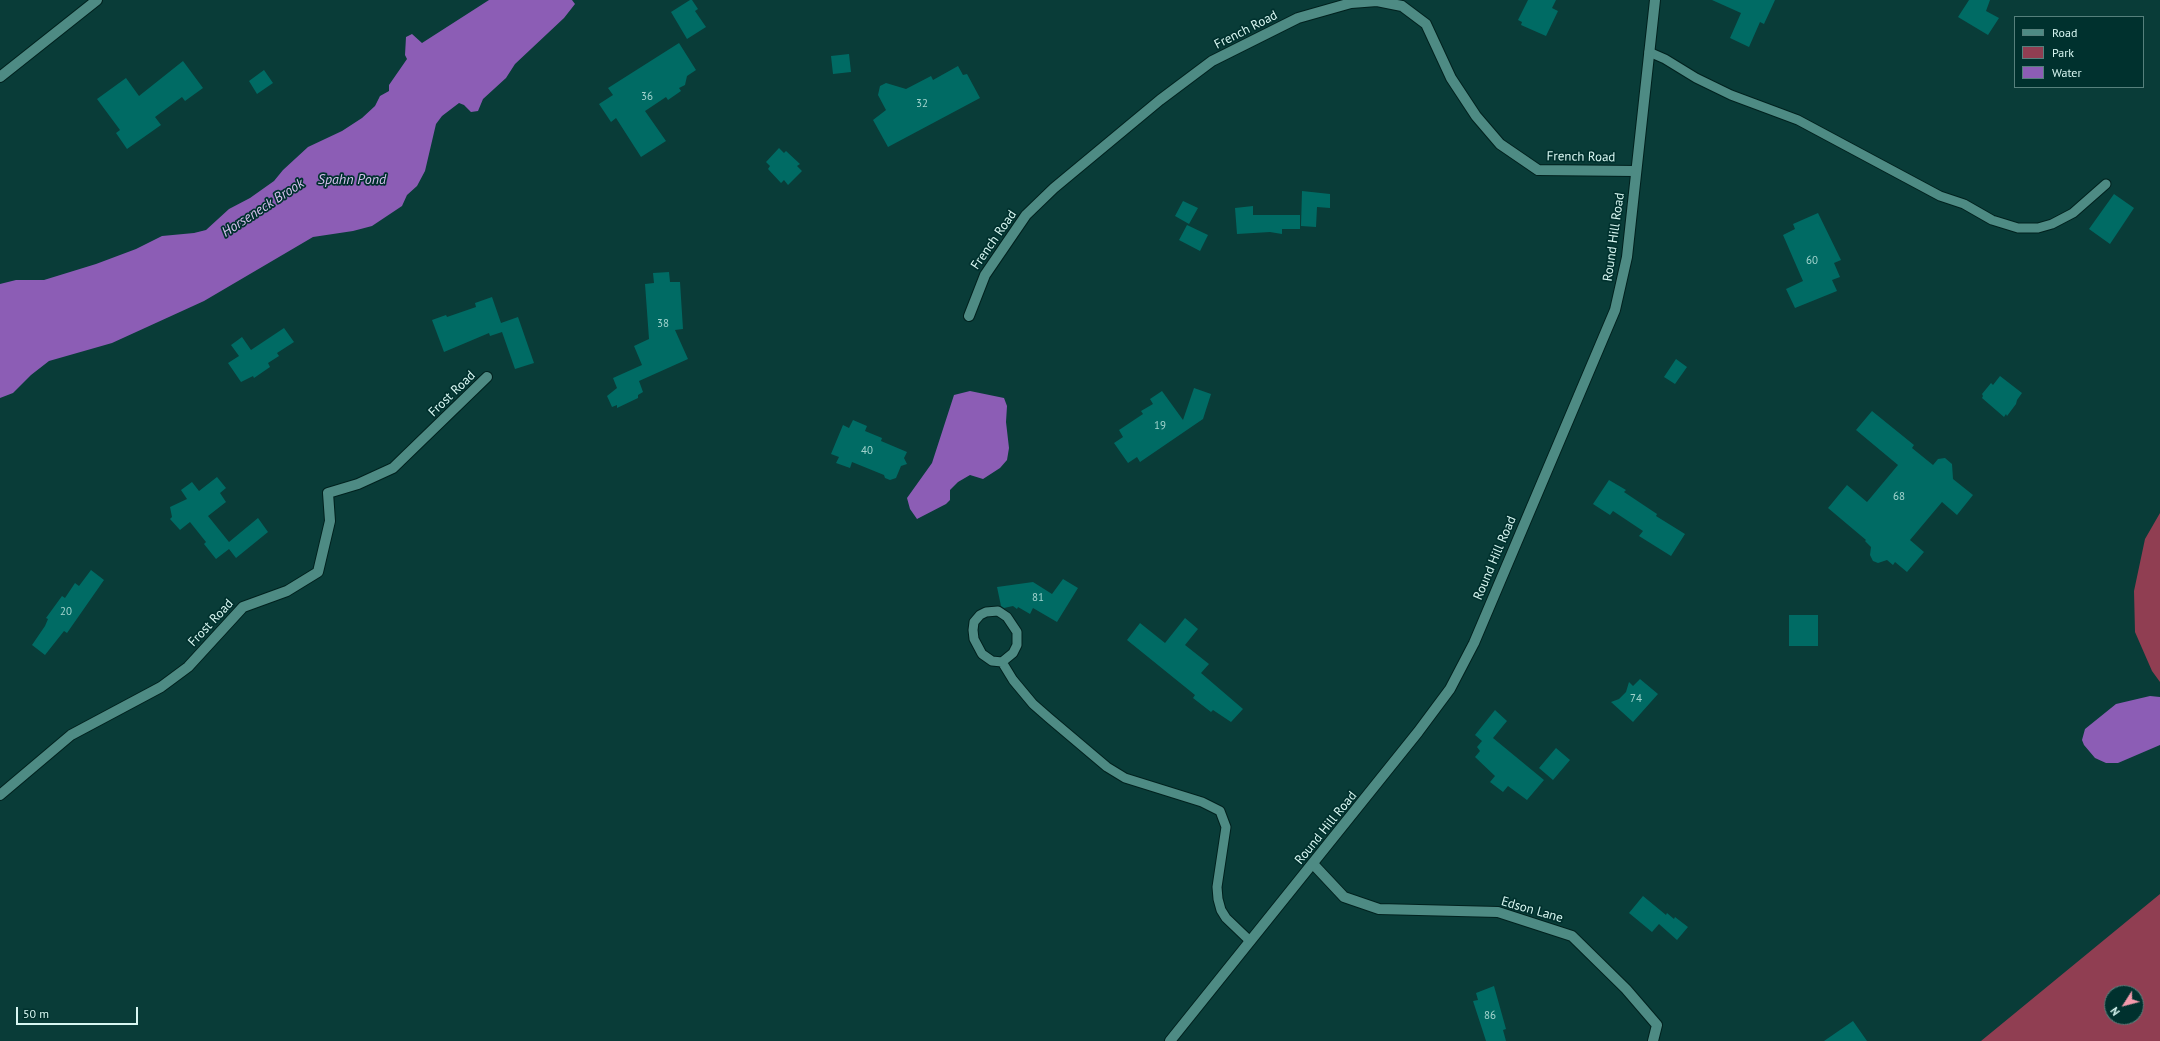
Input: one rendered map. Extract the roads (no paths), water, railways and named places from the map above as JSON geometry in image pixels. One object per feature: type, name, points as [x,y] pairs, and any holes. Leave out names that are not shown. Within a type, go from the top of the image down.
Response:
[{"type":"street","points":[[0,77],[97,0]]},
{"type":"street","name":"Round Hill Road","points":[[1170,1041],[1314,864],[1418,732],[1450,689],[1474,643],[1615,310],[1627,257],[1635,171],[1655,0]]},
{"type":"street","name":"French Road","points":[[969,316],[984,275],[1026,215],[1054,188],[1148,109],[1212,62],[1298,18],[1351,3],[1377,1],[1402,6],[1426,24],[1452,78],[1476,116],[1500,144],[1538,170],[1635,171]]},
{"type":"street","name":"Frost Road","points":[[0,795],[71,735],[161,687],[188,667],[243,607],[287,591],[318,572],[330,522],[328,493],[358,484],[393,468],[488,377]]},
{"type":"street","name":"Edson Lane","points":[[1314,864],[1344,897],[1379,909],[1498,912],[1572,936],[1626,989],[1657,1026],[1653,1041]]},
{"type":"lane","points":[[1649,52],[1665,59],[1696,78],[1732,95],[1798,120],[1940,196],[1964,204],[1992,220],[2018,228],[2038,228],[2052,224],[2073,213],[2106,184]]},
{"type":"lane","points":[[986,612],[998,612],[1007,617],[1017,632],[1017,645],[1013,653],[1002,662],[992,661],[982,654],[974,639],[974,622],[980,615],[986,612]]},
{"type":"lane","points":[[1002,662],[1013,680],[1033,704],[1107,767],[1125,778],[1202,802],[1220,811],[1226,827],[1217,887],[1218,899],[1221,910],[1226,918],[1250,941]]},
{"type":"water","name":"Spahn Pond","points":[[489,0],[572,0],[575,4],[564,18],[515,64],[506,78],[483,99],[478,111],[471,112],[464,105],[459,103],[442,116],[436,124],[425,171],[417,186],[407,195],[402,206],[372,226],[353,231],[313,237],[204,301],[112,343],[49,361],[31,375],[13,393],[0,398],[0,284],[16,280],[44,280],[96,264],[136,249],[162,236],[194,233],[206,230],[229,209],[250,198],[274,181],[283,170],[308,147],[342,131],[362,118],[375,106],[380,96],[389,91],[389,85],[407,59],[405,55],[406,37],[412,34],[422,43]]},
{"type":"water","points":[[970,391],[1004,398],[1007,406],[1006,422],[1009,448],[1007,460],[1000,468],[983,479],[970,475],[958,482],[950,490],[950,500],[946,504],[917,519],[910,509],[907,498],[932,463],[954,395]]},
{"type":"water","points":[[2150,696],[2160,697],[2160,745],[2118,763],[2106,763],[2095,758],[2084,745],[2082,740],[2085,729],[2116,704]]},
{"type":"water label","name":"Horseneck Brook","points":[[263,208]]}]
